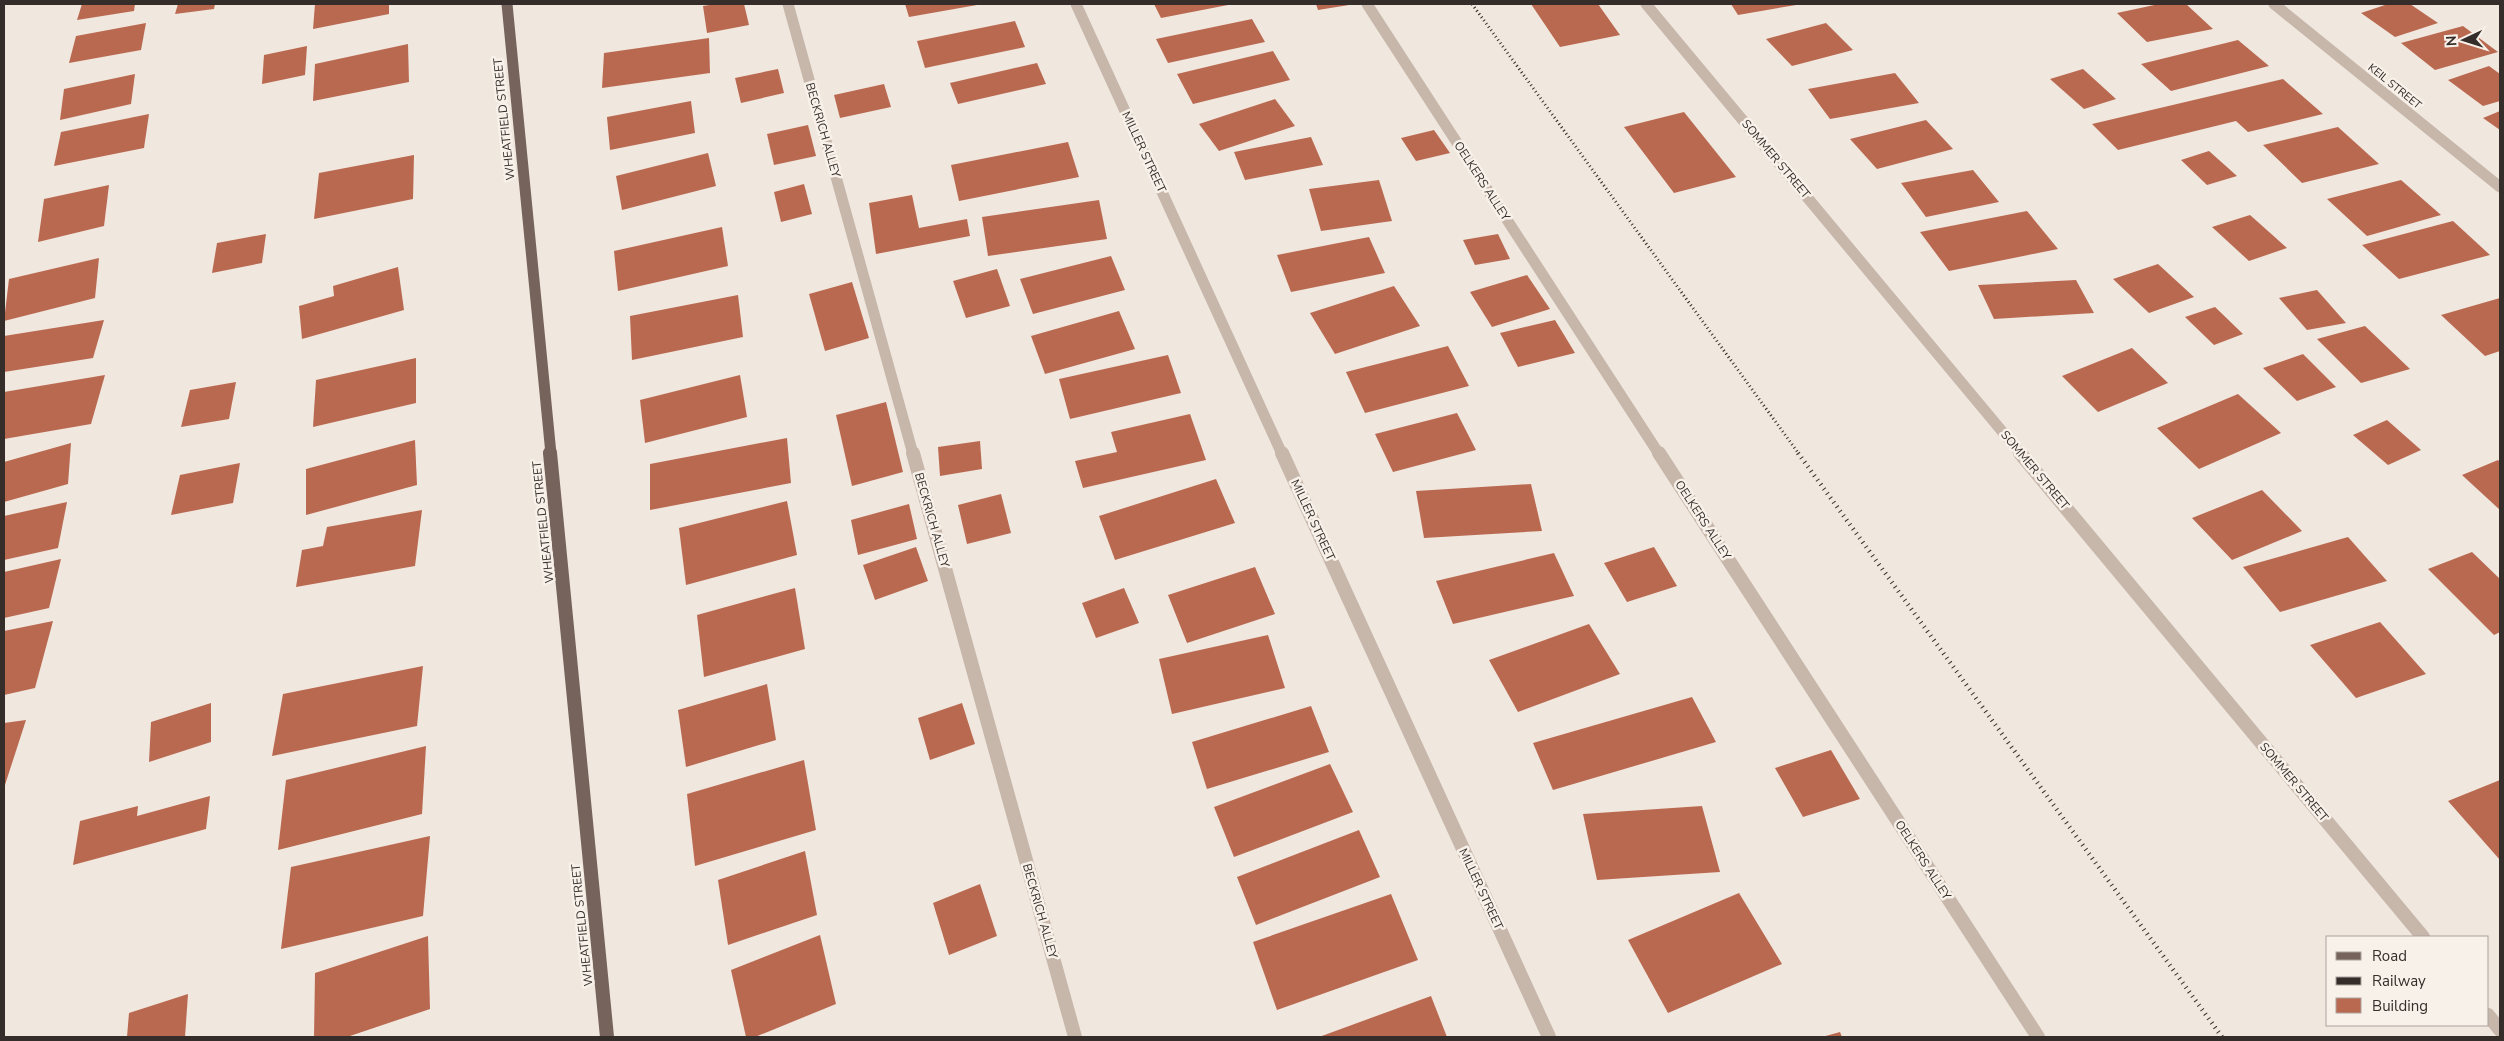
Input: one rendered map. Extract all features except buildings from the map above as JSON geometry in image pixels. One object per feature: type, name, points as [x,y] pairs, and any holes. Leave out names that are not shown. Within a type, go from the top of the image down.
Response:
[{"type":"main road","name":"WHEATFIELD STREET","points":[[507,4],[607,1037]]},
{"type":"street","name":"BECKRICH ALLEY","points":[[788,4],[1076,1037]]},
{"type":"street","name":"MILLER STREET","points":[[1076,4],[1549,1037]]},
{"type":"street","name":"OELKERS ALLEY","points":[[1367,4],[2038,1037]]},
{"type":"street","name":"SOMMER STREET","points":[[1646,4],[2422,936]]},
{"type":"street","name":"KEIL STREET","points":[[2274,4],[2500,187]]},
{"type":"street","points":[[2489,1016],[2500,1030]]},
{"type":"railway","points":[[1472,4],[1799,454]]},
{"type":"railway","points":[[1798,453],[2222,1037]]}]
